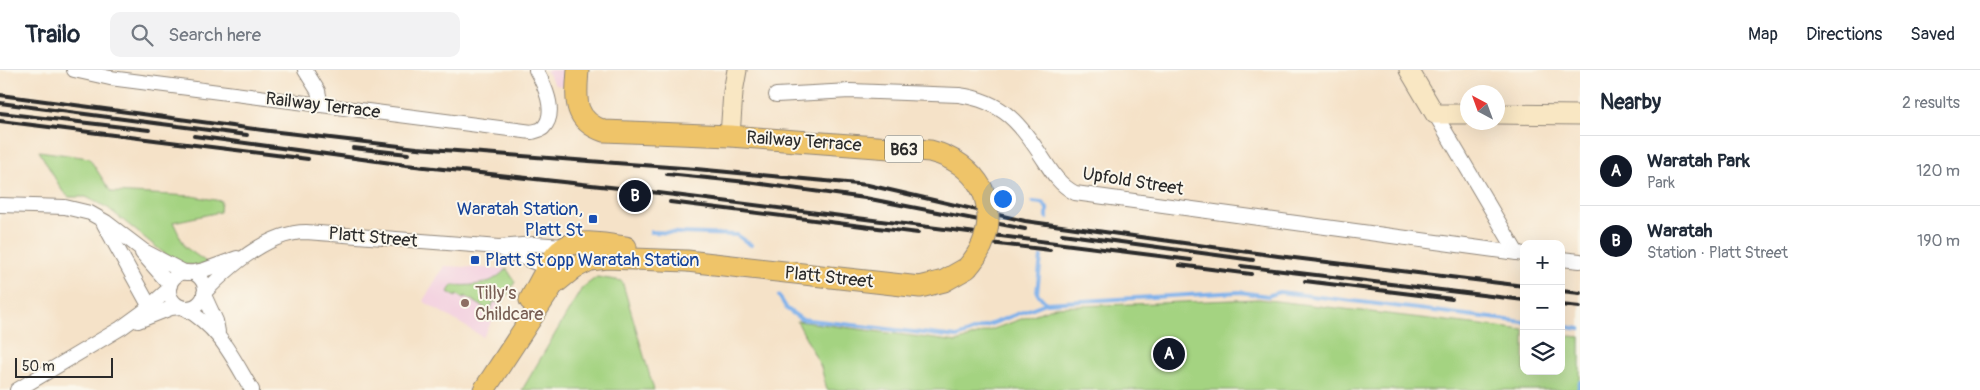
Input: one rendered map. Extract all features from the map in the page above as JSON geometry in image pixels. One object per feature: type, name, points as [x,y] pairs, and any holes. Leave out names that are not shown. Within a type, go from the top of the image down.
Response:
[{"type":"main road","name":"Railway Terrace","points":[[578,70],[577,103],[580,113],[588,122],[598,128],[611,131],[730,136],[930,151],[949,157],[965,167],[982,189],[988,208],[988,228],[981,249],[967,268]]},
{"type":"main road","name":"B63","points":[[565,246],[578,242],[608,254]]},
{"type":"main road","points":[[478,390],[546,267],[557,252],[565,246]]},
{"type":"main road","name":"Platt Street","points":[[608,254],[920,286],[944,281],[967,268]]},
{"type":"main road","name":"B63","points":[[484,390],[553,285],[579,264],[608,254]]},
{"type":"main road","points":[[546,267],[555,267],[576,256],[608,254]]},
{"type":"street","name":"Railway Terrace","points":[[74,70],[110,78],[532,132],[543,128],[548,119],[549,100],[543,82],[536,70]]},
{"type":"street","points":[[305,70],[318,91],[321,105]]},
{"type":"street","points":[[730,136],[733,92],[737,70]]},
{"type":"street","points":[[1410,70],[1520,254]]},
{"type":"street","name":"Upfold Street","points":[[776,95],[850,91],[967,96],[990,103],[1017,122],[1028,134],[1055,177],[1065,187],[1075,192],[1520,254]]},
{"type":"street","points":[[1435,114],[1460,114]]},
{"type":"street","points":[[1505,114],[1580,115]]},
{"type":"street","points":[[0,205],[71,208],[98,216],[137,246],[173,267],[197,276],[202,282],[204,294],[216,321],[220,338]]},
{"type":"street","points":[[98,216],[150,307]]},
{"type":"street","name":"Platt Street","points":[[204,294],[233,267],[252,253],[280,236],[297,232],[499,247],[534,244],[565,246]]},
{"type":"street","points":[[137,246],[169,287],[172,300],[210,326],[220,338],[252,390]]},
{"type":"street","name":"Platt Street","points":[[499,247],[546,267]]},
{"type":"street","name":"Platt Street","points":[[188,273],[204,270],[252,253]]},
{"type":"street","points":[[1565,259],[1580,261]]},
{"type":"street","points":[[17,390],[121,328],[150,307],[169,287],[176,276],[188,273]]},
{"type":"street","points":[[121,328],[171,308],[196,305],[204,294]]},
{"type":"shaded area","points":[[546,70],[566,70],[565,86],[555,85]]},
{"type":"shaded area","name":"Tilly’s Childcare","points":[[444,266],[507,269],[515,282],[483,337],[423,301]]},
{"type":"green space","points":[[39,151],[89,158],[111,192],[192,196],[221,201],[220,212],[173,222],[185,247],[209,264],[190,265],[171,259],[108,208],[86,197],[69,197],[63,192]]},
{"type":"green space","points":[[507,269],[515,282],[501,305],[494,301],[490,311],[465,296],[464,298],[457,295],[456,297],[448,292],[452,285],[481,284],[492,280]]},
{"type":"green space","points":[[597,277],[622,281],[654,390],[522,390],[582,288]]},
{"type":"green space","points":[[1259,299],[1520,330],[1520,375],[1565,375],[1565,335],[1580,337],[1580,390],[827,390],[821,367],[797,321],[957,342],[1055,307]]},
{"type":"waterway","points":[[1033,202],[1042,203],[1047,208],[1047,218]]},
{"type":"waterway","points":[[651,232],[737,235],[751,245]]},
{"type":"waterway","points":[[1041,257],[1037,293],[1046,303]]},
{"type":"waterway","points":[[779,296],[787,309],[801,319],[957,337],[1046,303],[1240,292],[1268,296],[1279,292],[1520,322]]},
{"type":"waterway","points":[[1565,327],[1580,329]]},
{"type":"waterway","points":[[1578,390],[1580,382]]},
{"type":"railway","points":[[0,95],[270,131],[417,148],[696,169],[868,185],[1025,221],[1278,256],[1520,286]]},
{"type":"railway","points":[[0,103],[247,135]]},
{"type":"railway","points":[[0,113],[149,130]]},
{"type":"railway","points":[[0,121],[308,159]]},
{"type":"railway","points":[[194,136],[406,165],[619,188],[1191,260]]},
{"type":"railway","points":[[353,148],[408,154]]},
{"type":"railway","points":[[667,174],[747,182],[865,198],[1025,229]]},
{"type":"railway","points":[[670,202],[918,233]]},
{"type":"railway","points":[[1062,234],[1253,260]]},
{"type":"railway","points":[[990,243],[1050,250]]},
{"type":"railway","points":[[1179,265],[1251,274]]},
{"type":"railway","points":[[1241,266],[1520,300]]},
{"type":"railway","points":[[1305,281],[1452,299]]},
{"type":"railway","points":[[1565,291],[1580,293]]},
{"type":"railway","points":[[1565,305],[1580,307]]},
{"type":"place","name":"Waratah","points":[[635,196]]},
{"type":"place","name":"Waratah Station, Platt St","points":[[593,219]]},
{"type":"place","name":"Platt St opp Waratah Station","points":[[475,260]]},
{"type":"place","name":"Tilly’s Childcare","points":[[465,303]]},
{"type":"place","name":"Waratah Park","points":[[1169,354]]}]
